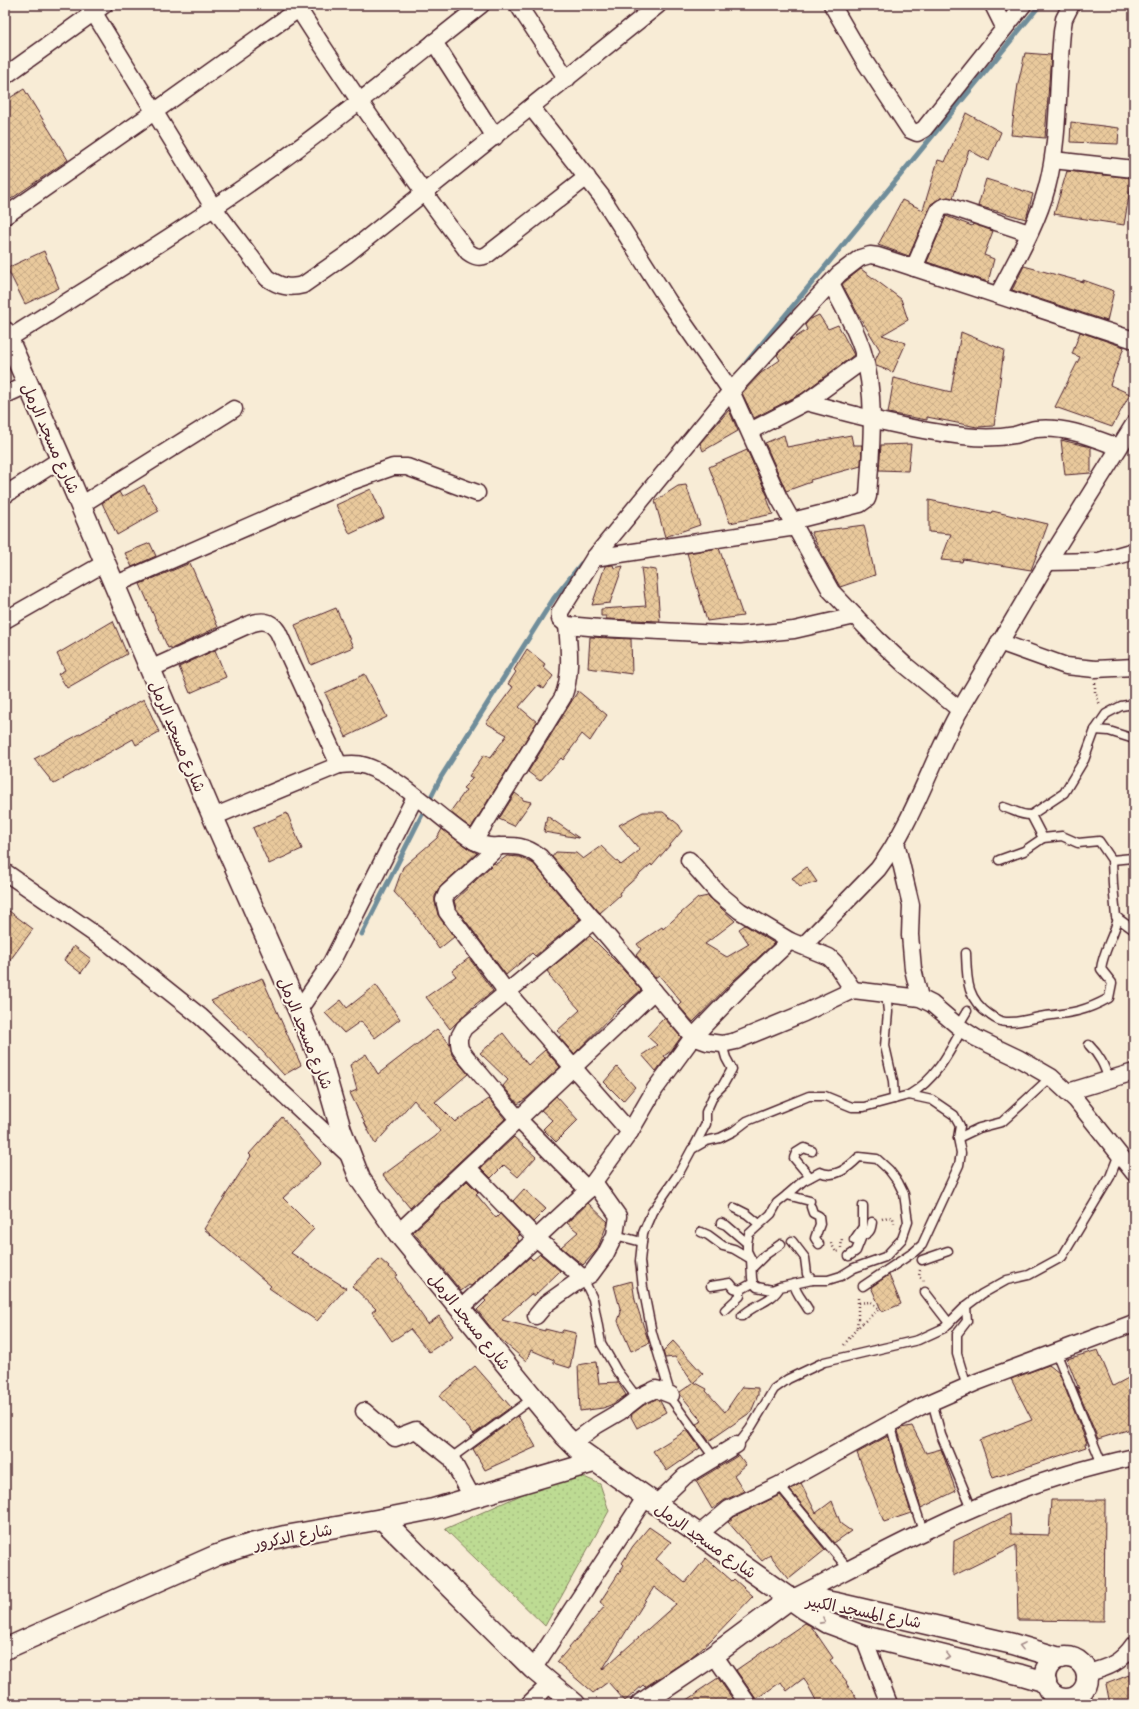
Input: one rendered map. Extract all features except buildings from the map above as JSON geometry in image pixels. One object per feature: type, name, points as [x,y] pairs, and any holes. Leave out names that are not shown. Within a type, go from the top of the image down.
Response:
[{"type":"street","points":[[7,336],[213,207],[271,168],[359,102],[481,5]]},
{"type":"street","points":[[518,5],[567,78]]},
{"type":"street","points":[[5,76],[95,7],[154,112],[213,207],[267,278],[275,284],[286,287],[295,287],[303,285],[346,255],[658,5]]},
{"type":"street","points":[[832,5],[865,62],[910,130],[917,132],[924,129],[1023,5]]},
{"type":"street","points":[[993,5],[1004,27]]},
{"type":"street","points":[[998,295],[1044,199],[1053,160],[1062,32],[1064,19],[1071,5]]},
{"type":"street","points":[[5,216],[154,112],[299,6],[359,102],[424,194],[468,252],[475,257],[487,255],[587,177]]},
{"type":"street","points":[[434,42],[495,137]]},
{"type":"street","points":[[531,107],[602,197],[669,302],[731,391],[779,498],[831,591],[905,665],[960,710]]},
{"type":"street","points":[[1053,160],[1134,169]]},
{"type":"street","points":[[914,268],[937,214],[943,207],[948,206],[1029,233]]},
{"type":"street","points":[[855,616],[794,630],[740,635],[568,625],[560,619],[560,612],[594,558],[731,391],[831,283],[850,264],[860,258],[870,255],[878,256],[1134,340]]},
{"type":"street","points":[[594,558],[794,524],[860,504],[867,499],[872,420],[871,391],[865,359],[858,336],[831,283]]},
{"type":"street","name":"شارع مسجد الرمل","points":[[7,336],[61,459],[213,817],[322,1064],[341,1130],[360,1179],[398,1233],[564,1435],[594,1462],[791,1598]]},
{"type":"street","points":[[750,431],[806,402],[865,359]]},
{"type":"street","points":[[5,395],[28,385]]},
{"type":"street","points":[[806,402],[872,420],[964,436],[993,437],[1015,435],[1035,429],[1072,431],[1088,435],[1118,448]]},
{"type":"street","points":[[81,506],[234,409]]},
{"type":"street","points":[[460,1309],[591,1186],[630,1132],[654,1089],[693,1037],[740,988],[796,943],[878,869],[896,842],[949,730],[999,642],[1134,424]]},
{"type":"street","points":[[5,495],[61,459]]},
{"type":"street","points":[[114,585],[350,482],[393,467],[407,467],[478,493]]},
{"type":"street","points":[[1048,562],[1099,561],[1134,551]]},
{"type":"street","points":[[5,620],[105,563]]},
{"type":"street","points":[[150,669],[248,624],[263,621],[268,622],[278,632],[338,765]]},
{"type":"street","points":[[474,841],[563,697],[568,685],[569,673],[568,625]]},
{"type":"street","points":[[999,642],[1066,666],[1095,669],[1134,667]]},
{"type":"street","points":[[213,817],[338,765],[353,763],[365,766],[394,781],[474,841],[486,846],[510,844],[522,846],[536,853],[693,1037],[707,1042],[722,1044],[736,1041],[804,1013],[853,990],[920,998],[932,1004],[960,1028],[1051,1077],[1068,1092],[1134,1173]]},
{"type":"street","points":[[298,1011],[331,963],[414,797]]},
{"type":"street","points":[[896,842],[911,904],[910,935],[913,969],[920,998]]},
{"type":"street","points":[[500,846],[447,892],[444,900],[447,912],[506,991],[572,1068],[630,1132]]},
{"type":"street","points":[[689,860],[718,893],[740,911],[796,943],[832,960],[853,990]]},
{"type":"street","points":[[5,872],[112,946],[201,1017],[350,1156]]},
{"type":"street","points":[[536,1316],[546,1304],[591,1274],[605,1255],[615,1235],[618,1216],[591,1186],[518,1119],[460,1049],[459,1036],[464,1028],[506,991],[594,920]]},
{"type":"street","points":[[398,1233],[654,991]]},
{"type":"street","points":[[1068,1092],[1134,1072]]},
{"type":"street","points":[[468,1168],[535,1237],[583,1278]]},
{"type":"street","points":[[699,1534],[729,1509],[779,1484],[932,1401],[1134,1323]]},
{"type":"street","points":[[573,1443],[597,1425],[621,1412],[639,1397],[656,1389],[671,1395]]},
{"type":"street","points":[[364,1412],[395,1438],[416,1430],[451,1458],[472,1497]]},
{"type":"street","points":[[534,1669],[650,1501],[685,1476],[736,1445]]},
{"type":"street","points":[[641,1704],[714,1655],[791,1598],[924,1531],[972,1509],[1043,1482],[1102,1464],[1134,1457]]},
{"type":"street","name":"شارع الدكرور","points":[[5,1649],[217,1555],[251,1544],[285,1536],[382,1520],[433,1509],[594,1462]]},
{"type":"street","points":[[382,1520],[534,1669],[575,1704]]},
{"type":"street","name":"شارع المسجد الكبير","points":[[791,1598],[828,1624],[863,1636],[1018,1674],[1055,1695]]},
{"type":"street","name":"شارع المسجد الكبير","points":[[791,1598],[811,1598],[836,1603],[1013,1644],[1060,1658]]},
{"type":"street","points":[[863,1636],[889,1704]]},
{"type":"street","points":[[1088,1688],[1084,1667],[1076,1659],[1060,1658],[1053,1662],[1048,1668],[1046,1675],[1055,1695],[1069,1699],[1088,1688],[1105,1669],[1120,1660],[1134,1644]]},
{"type":"street","points":[[714,1655],[748,1704]]},
{"type":"street","points":[[529,1704],[550,1684]]},
{"type":"lane","points":[[1003,807],[1011,809],[1020,815],[1031,815],[1064,793],[1084,760],[1097,728],[1106,714],[1121,706],[1134,704]]},
{"type":"lane","points":[[1097,728],[1134,739]]},
{"type":"lane","points":[[1031,815],[1043,838]]},
{"type":"lane","points":[[999,860],[1024,851],[1043,838],[1062,836],[1078,843],[1098,841],[1112,860],[1116,917],[1134,930]]},
{"type":"lane","points":[[1112,860],[1133,857]]},
{"type":"lane","points":[[966,953],[966,973],[972,998],[980,1008],[990,1016],[1004,1022],[1017,1022],[1044,1016],[1076,1013],[1109,998],[1112,983],[1101,969],[1102,959],[1115,931],[1118,918]]},
{"type":"lane","points":[[886,993],[888,1012],[885,1046],[893,1081],[894,1099]]},
{"type":"lane","points":[[692,1149],[706,1141],[720,1138],[734,1131],[747,1121],[808,1096],[825,1096],[852,1107],[864,1107],[909,1095],[920,1089],[936,1074],[960,1028],[967,1011]]},
{"type":"lane","points":[[715,1459],[688,1424],[672,1400],[652,1334],[643,1287],[640,1261],[643,1233],[652,1212],[699,1140],[706,1124],[706,1112],[714,1094],[723,1086],[732,1069],[726,1058],[722,1044]]},
{"type":"lane","points":[[1089,1045],[1099,1055],[1109,1080]]},
{"type":"lane","points":[[958,1138],[979,1128],[1002,1122],[1051,1077]]},
{"type":"lane","points":[[863,1286],[922,1245],[959,1165],[961,1153],[958,1138],[960,1126],[954,1115],[932,1100],[909,1095]]},
{"type":"lane","points":[[810,1177],[794,1158],[796,1153],[804,1148],[812,1151]]},
{"type":"lane","points":[[736,1445],[750,1429],[774,1389],[788,1379],[827,1360],[918,1340],[944,1328],[966,1306],[982,1294],[1007,1280],[1029,1275],[1062,1257],[1110,1177],[1119,1154]]},
{"type":"lane","points":[[859,1157],[876,1159],[890,1170],[904,1194],[908,1222],[902,1239],[885,1257],[854,1268],[842,1276],[828,1280],[812,1280],[772,1290],[757,1287],[753,1283],[751,1259],[747,1251],[747,1243],[750,1234],[771,1214],[777,1203],[787,1195],[810,1177],[820,1172],[827,1175],[836,1174],[859,1157]]},
{"type":"lane","points":[[787,1195],[810,1204],[813,1213],[819,1216],[820,1224],[815,1238],[818,1244]]},
{"type":"lane","points":[[854,1240],[863,1227],[863,1206]]},
{"type":"lane","points":[[735,1208],[747,1214],[759,1224]]},
{"type":"lane","points":[[849,1256],[856,1251],[862,1236],[869,1233],[872,1222]]},
{"type":"lane","points":[[721,1223],[726,1225],[747,1243]]},
{"type":"lane","points":[[701,1232],[708,1235],[723,1246],[751,1259]]},
{"type":"lane","points":[[615,1235],[642,1242]]},
{"type":"lane","points":[[792,1241],[804,1258],[807,1274],[812,1280]]},
{"type":"lane","points":[[752,1268],[765,1255],[781,1244]]},
{"type":"lane","points":[[922,1260],[948,1251]]},
{"type":"lane","points":[[583,1278],[592,1299],[601,1343],[617,1371],[632,1391],[639,1397]]},
{"type":"lane","points":[[711,1286],[730,1283],[740,1290]]},
{"type":"lane","points":[[740,1290],[753,1283]]},
{"type":"lane","points":[[794,1284],[796,1292],[802,1298],[808,1309]]},
{"type":"lane","points":[[742,1316],[776,1295],[780,1287]]},
{"type":"lane","points":[[725,1310],[740,1296],[740,1290]]},
{"type":"lane","points":[[925,1292],[949,1323]]},
{"type":"lane","points":[[966,1306],[967,1321],[958,1334],[958,1354],[967,1387]]},
{"type":"lane","points":[[1056,1352],[1102,1464]]},
{"type":"lane","points":[[451,1458],[534,1398]]},
{"type":"lane","points":[[932,1401],[941,1435],[972,1509]]},
{"type":"lane","points":[[890,1423],[904,1474],[924,1531]]},
{"type":"lane","points":[[779,1484],[849,1570]]},
{"type":"path","points":[[1095,669],[1095,692],[1101,707],[1097,728]]},
{"type":"path","points":[[872,1222],[878,1218],[893,1218],[897,1229],[904,1232]]},
{"type":"path","points":[[830,1241],[836,1252],[841,1251]]},
{"type":"path","points":[[827,1360],[845,1344],[857,1328],[879,1309],[871,1302],[858,1303],[857,1328]]},
{"type":"green space","points":[[561,1477],[584,1477],[600,1484],[609,1511],[545,1626],[445,1529]]},
{"type":"waterway","points":[[746,363],[1040,5]]},
{"type":"waterway","points":[[362,934],[441,777],[554,598],[581,564]]}]
